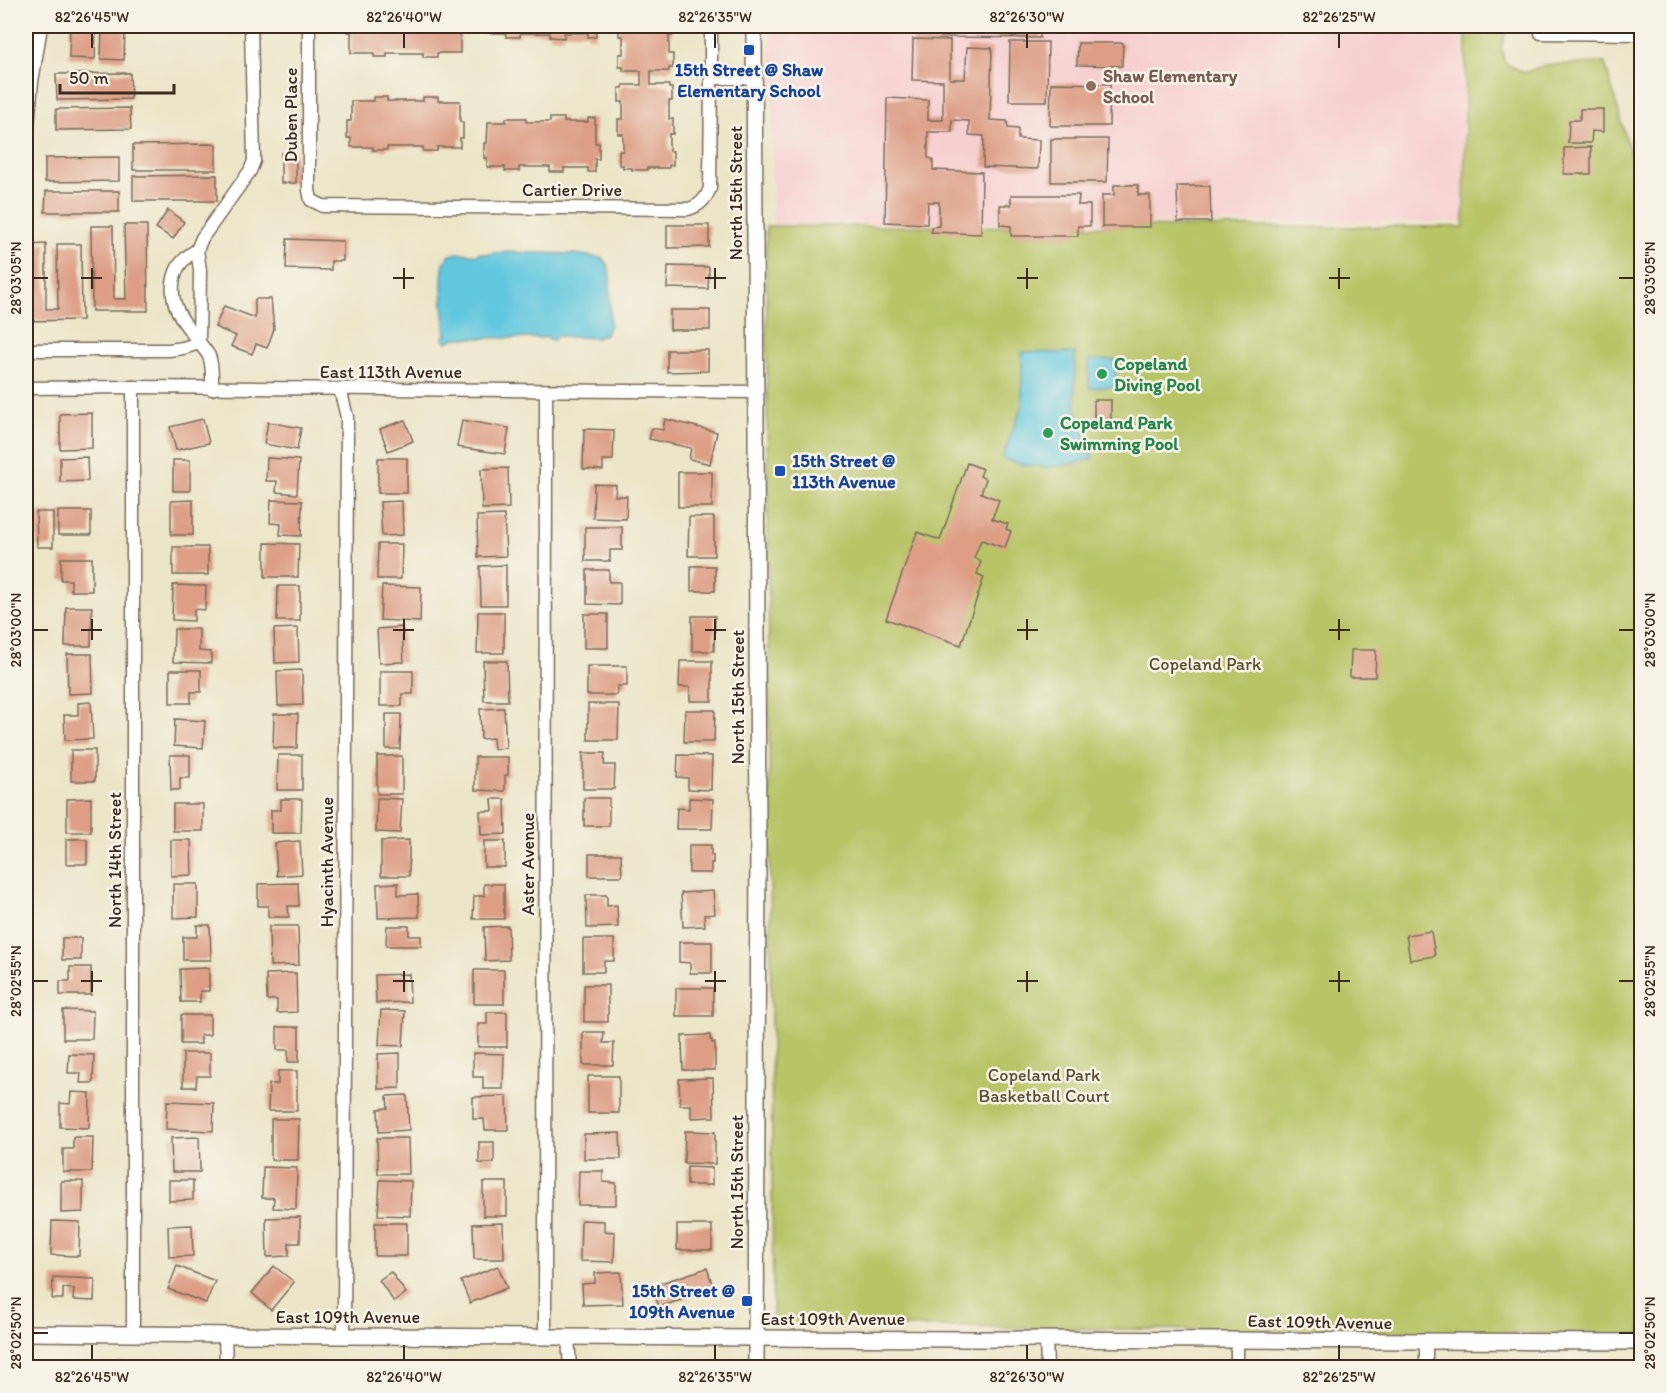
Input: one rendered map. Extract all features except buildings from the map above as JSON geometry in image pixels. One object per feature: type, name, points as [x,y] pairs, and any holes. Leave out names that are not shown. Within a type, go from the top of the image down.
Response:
[{"type":"street","points":[[26,147],[29,71],[41,26]]},
{"type":"street","points":[[212,389],[211,363],[208,355],[179,315],[174,302],[174,279],[180,265],[197,250],[202,238],[250,171],[254,161],[251,26]]},
{"type":"street","name":"Duben Place","points":[[309,26],[309,196],[314,203]]},
{"type":"street","points":[[711,26],[711,78],[755,78]]},
{"type":"street","name":"North 15th Street","points":[[754,26],[758,828],[756,1368]]},
{"type":"street","points":[[1541,26],[1540,33],[1641,34]]},
{"type":"street","name":"Cartier Drive","points":[[314,203],[328,207],[694,208],[704,200],[710,188],[711,78]]},
{"type":"street","points":[[197,250],[200,270],[199,343]]},
{"type":"street","points":[[26,350],[169,350],[199,343]]},
{"type":"street","name":"North 14th Street","points":[[133,387],[133,1333]]},
{"type":"street","name":"East 113th Avenue","points":[[26,388],[756,392]]},
{"type":"street","name":"Hyacinth Avenue","points":[[340,389],[347,417],[344,1336]]},
{"type":"street","name":"Aster Avenue","points":[[545,1337],[546,391]]},
{"type":"street","name":"East 109th Avenue","points":[[26,1333],[1641,1342]]},
{"type":"street","points":[[225,1335],[226,1368]]},
{"type":"street","points":[[568,1337],[570,1368]]},
{"type":"street","points":[[1046,1338],[1047,1368]]},
{"type":"street","points":[[1237,1340],[1237,1368]]},
{"type":"street","points":[[1426,1342],[1426,1368]]},
{"type":"shaded area","points":[[771,26],[1463,26],[1463,222],[773,224]]},
{"type":"green space","name":"Copeland Park","points":[[1466,26],[1508,26],[1501,48],[1505,63],[1524,73],[1544,65],[1605,63],[1630,153],[1642,176],[1641,1335],[773,1325],[766,226],[1464,227]]},
{"type":"water","points":[[479,253],[574,254],[602,258],[608,265],[610,278],[610,324],[606,334],[596,338],[556,336],[554,340],[550,340],[549,337],[455,338],[447,342],[443,338],[446,334],[442,281],[445,261],[449,256],[456,254],[478,255]]},
{"type":"water","name":"Copeland Park Swimming Pool","points":[[1022,352],[1075,353],[1075,408],[1093,458],[1059,466],[1037,467],[1002,458],[1022,406]]},
{"type":"water","name":"Copeland Diving Pool","points":[[1089,360],[1116,360],[1116,387],[1089,388]]},
{"type":"place","name":"15th Street @ Shaw Elementary School","points":[[749,50]]},
{"type":"place","name":"Shaw Elementary School","points":[[1091,86]]},
{"type":"place","name":"Copeland Diving Pool","points":[[1102,374]]},
{"type":"place","name":"Copeland Park Swimming Pool","points":[[1048,433]]},
{"type":"place","name":"15th Street @ 113th Avenue","points":[[780,471]]},
{"type":"place","name":"15th Street @ 109th Avenue","points":[[747,1301]]},
{"type":"park label","name":"Copeland Park Basketball Court","points":[[1044,1085]]}]
